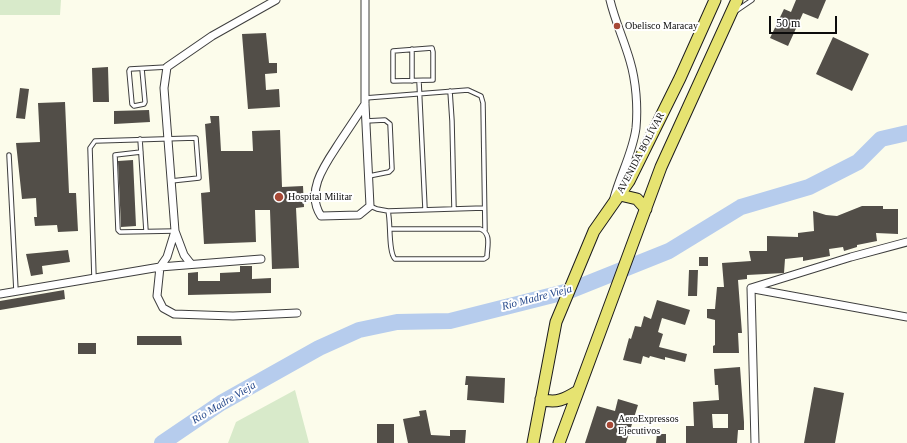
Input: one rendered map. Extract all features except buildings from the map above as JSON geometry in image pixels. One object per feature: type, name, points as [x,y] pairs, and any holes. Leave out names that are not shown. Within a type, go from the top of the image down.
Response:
[{"type":"main road","name":"AVENIDA BOLÍVAR","points":[[533,443],[556,322],[594,230],[629,181],[680,78],[715,0]]},
{"type":"main road","points":[[559,443],[661,167],[737,0]]},
{"type":"main road","points":[[620,194],[637,199],[646,209]]},
{"type":"main road","points":[[541,396],[552,402],[564,399],[578,391]]},
{"type":"street","points":[[191,264],[184,255],[175,231],[164,88],[167,67],[212,36],[276,0]]},
{"type":"street","points":[[365,0],[365,101],[370,206],[359,215],[321,216],[316,208],[316,184],[324,165],[365,101]]},
{"type":"street","points":[[610,0],[617,26],[630,62],[636,98],[636,129],[612,206]]},
{"type":"street","points":[[175,231],[167,257],[160,267],[157,296],[163,308],[174,314],[233,316],[297,313]]},
{"type":"street","points":[[751,288],[851,257],[907,242]]},
{"type":"street","points":[[0,294],[94,280],[160,267],[261,259]]},
{"type":"street","points":[[751,288],[907,317]]},
{"type":"street","points":[[751,288],[755,443]]},
{"type":"lane","points":[[730,15],[752,0]]},
{"type":"lane","points":[[412,49],[412,81]]},
{"type":"lane","points":[[412,49],[433,50],[434,79],[419,81],[395,82],[392,79],[393,51],[412,49]]},
{"type":"lane","points":[[142,68],[145,102],[144,104],[134,106],[132,104],[128,71],[130,69],[142,68],[167,67]]},
{"type":"lane","points":[[419,81],[425,209]]},
{"type":"lane","points":[[365,101],[419,92],[468,90],[481,96],[483,103],[484,208],[486,230],[488,235],[487,257],[484,259],[395,259],[392,256],[391,229],[388,211]]},
{"type":"lane","points":[[450,91],[454,209]]},
{"type":"lane","points":[[366,121],[384,120],[390,124],[392,132],[392,169],[389,172],[368,176]]},
{"type":"lane","points":[[94,280],[90,148],[96,141],[196,138],[199,178],[171,181]]},
{"type":"lane","points":[[140,139],[146,231]]},
{"type":"lane","points":[[141,152],[115,155],[118,227],[120,232],[175,231]]},
{"type":"lane","points":[[9,155],[16,291]]},
{"type":"lane","points":[[370,206],[377,210],[388,211],[484,208]]},
{"type":"lane","points":[[391,229],[480,228],[486,230]]},
{"type":"green space","points":[[0,0],[61,0],[60,15],[0,15]]},
{"type":"green space","points":[[295,390],[309,443],[228,443],[236,422]]},
{"type":"waterway","name":"Río Madre Vieja","points":[[162,443],[221,403],[319,348],[359,330],[397,322],[450,321],[569,291],[669,251],[741,207],[809,187],[858,162],[881,139],[907,133]]},
{"type":"place","name":"Obelisco Maracay","points":[[617,26]]},
{"type":"place","name":"Hospital Militar","points":[[279,197]]},
{"type":"place","name":"AeroExpressos Ejecutivos","points":[[610,425]]}]
